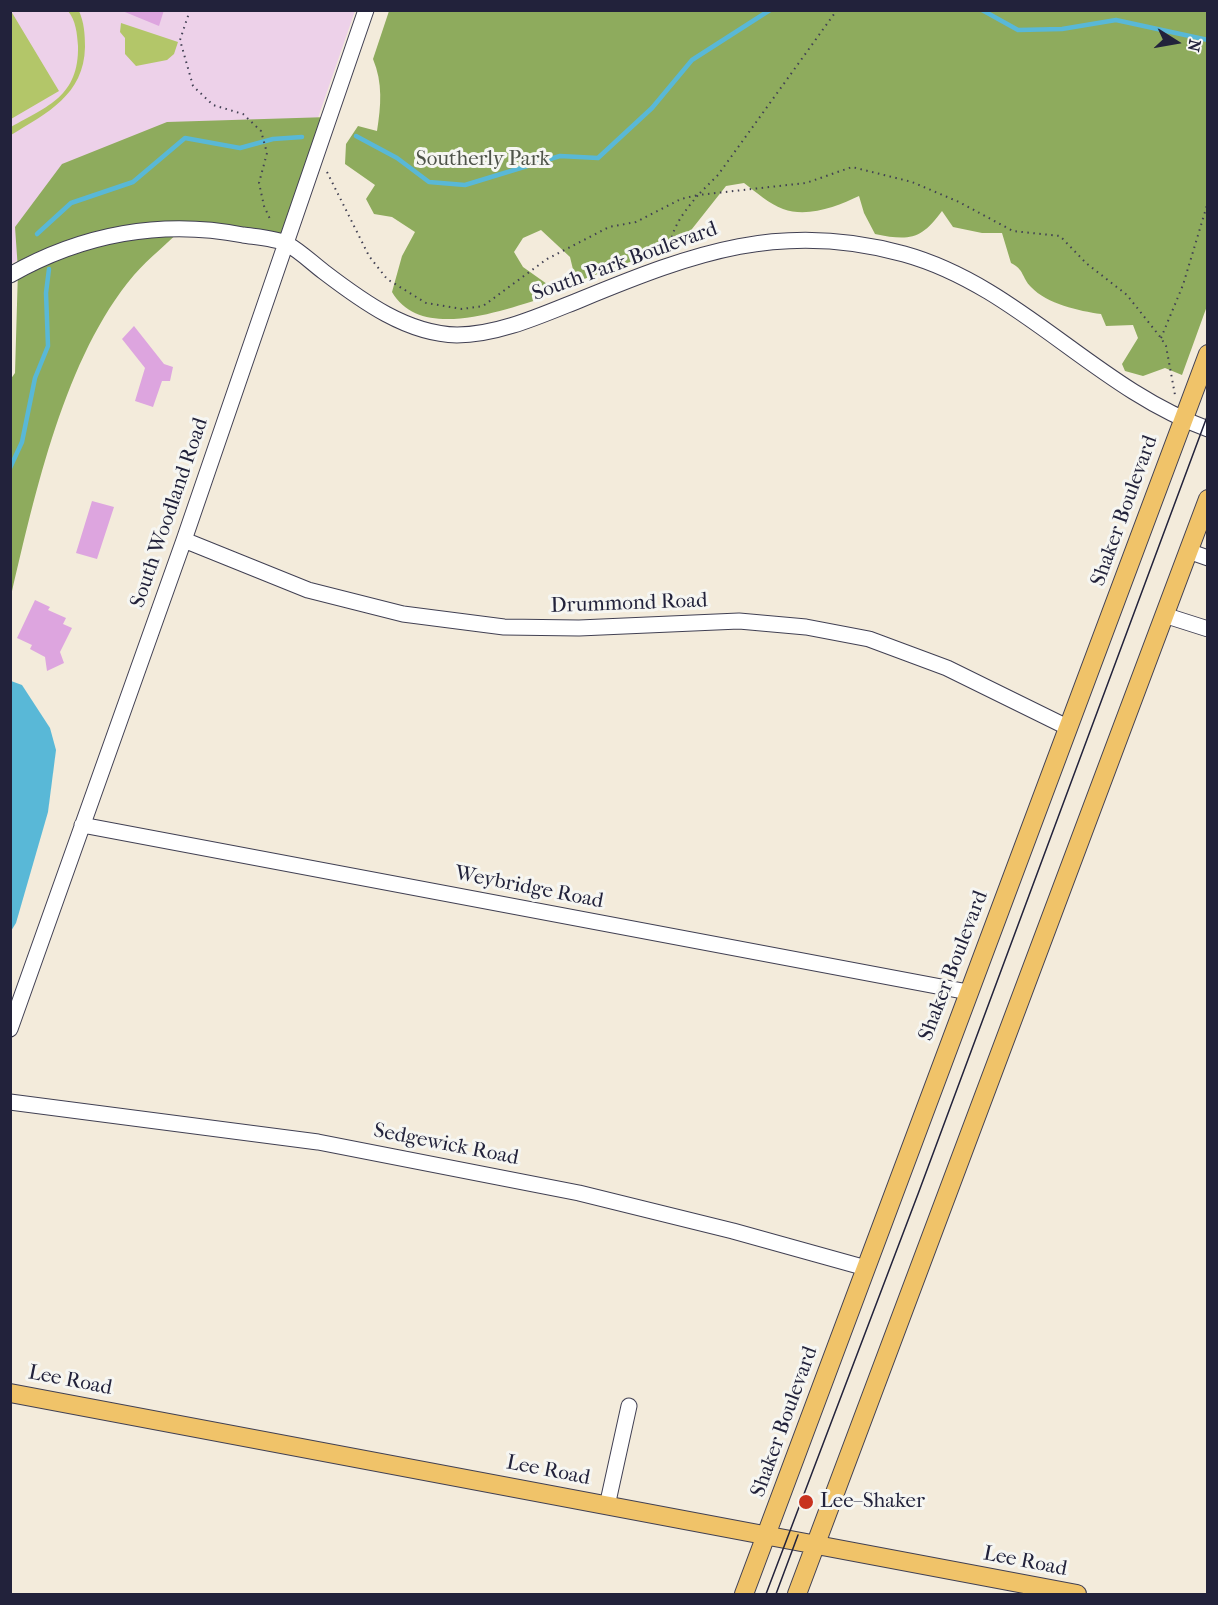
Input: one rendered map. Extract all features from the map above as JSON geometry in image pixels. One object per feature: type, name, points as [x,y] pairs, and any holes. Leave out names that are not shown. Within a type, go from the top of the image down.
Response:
[{"type":"main road","name":"Shaker Boulevard","points":[[744,1594],[1208,354]]},
{"type":"main road","points":[[797,1594],[1208,499]]},
{"type":"main road","name":"Lee Road","points":[[10,1393],[1077,1594]]},
{"type":"street","name":"South Woodland Road","points":[[10,1029],[184,540],[366,10]]},
{"type":"street","points":[[10,275],[48,255],[138,229],[184,227],[228,232],[286,243]]},
{"type":"street","name":"South Park Boulevard","points":[[286,243],[377,309],[433,332],[458,335],[487,331],[542,315],[674,264],[734,246],[791,240],[836,241],[903,254],[957,274],[985,289],[1125,389],[1182,420],[1208,429]]},
{"type":"street","name":"Drummond Road","points":[[184,540],[308,590],[403,614],[515,627],[579,628],[740,621],[806,627],[869,639],[947,668],[1069,728]]},
{"type":"street","points":[[1188,551],[1208,558]]},
{"type":"street","points":[[1164,615],[1208,629]]},
{"type":"street","name":"Weybridge Road","points":[[82,825],[968,992]]},
{"type":"street","name":"Sedgewick Road","points":[[10,1102],[318,1142],[579,1193],[732,1231],[866,1268]]},
{"type":"street","points":[[607,1506],[629,1406]]},
{"type":"path","points":[[190,10],[180,42],[194,90],[213,105],[246,116],[261,131],[267,153],[259,183],[264,206],[270,219]]},
{"type":"path","points":[[674,264],[671,239],[681,217],[718,175],[837,10]]},
{"type":"path","points":[[327,172],[369,256],[387,279],[426,303],[462,309],[483,306],[547,259],[609,227],[636,222],[681,199],[698,195],[806,183],[852,167],[912,182],[959,202],[1013,231],[1060,236],[1086,263],[1127,295],[1161,338],[1166,346],[1175,396]]},
{"type":"path","points":[[1161,338],[1180,294],[1208,202]]},
{"type":"shaded area","points":[[11,11],[355,11],[284,216],[24,256],[11,264]]},
{"type":"green space","points":[[10,11],[59,91],[11,119]]},
{"type":"green space","points":[[68,11],[79,11],[84,28],[83,64],[78,78],[61,101],[38,119],[11,135],[11,127],[37,113],[59,97],[73,77],[77,63],[77,32]]},
{"type":"green space","name":"Southerly Park","points":[[389,11],[1207,11],[1207,306],[1182,375],[1165,368],[1143,376],[1125,371],[1122,364],[1138,338],[1133,325],[1106,326],[1101,314],[1064,306],[1038,293],[1028,284],[1021,271],[1011,263],[1002,233],[982,233],[953,227],[942,211],[927,228],[913,236],[897,237],[875,234],[864,213],[859,196],[822,210],[793,211],[773,204],[744,183],[726,186],[688,234],[673,246],[576,282],[570,257],[541,230],[523,238],[514,252],[523,267],[547,284],[546,297],[508,309],[464,318],[442,319],[422,316],[405,307],[392,292],[402,256],[415,232],[392,217],[374,214],[366,199],[375,185],[345,164],[346,144],[358,126],[377,131],[380,95],[373,59]]},
{"type":"green space","points":[[121,23],[178,42],[174,54],[167,60],[136,66],[125,54],[125,38],[120,32]]},
{"type":"green space","points":[[329,117],[286,243],[184,227],[134,275],[110,308],[89,345],[56,427],[42,471],[11,596],[10,380],[15,373],[18,270],[15,227],[62,164],[167,122]]},
{"type":"water","points":[[11,681],[22,685],[50,728],[56,750],[48,812],[16,923],[11,931]]},
{"type":"building","points":[[120,10],[164,10],[159,26]]},
{"type":"building","points":[[134,326],[164,364],[173,367],[170,381],[162,381],[153,407],[135,401],[145,368],[122,339]]},
{"type":"building","points":[[92,501],[114,507],[97,559],[76,553]]},
{"type":"building","points":[[35,600],[50,607],[48,610],[66,618],[63,624],[72,628],[60,652],[64,663],[47,671],[45,657],[30,649],[32,645],[17,638]]},
{"type":"waterway","points":[[356,136],[397,158],[429,182],[465,185],[560,156],[598,158],[652,108],[692,60],[770,10]]},
{"type":"waterway","points":[[982,10],[1018,30],[1062,29],[1116,20],[1208,40]]},
{"type":"waterway","points":[[37,234],[71,203],[133,182],[185,138],[240,148],[273,139],[302,137]]},
{"type":"waterway","points":[[10,468],[22,442],[35,378],[48,346],[46,293],[49,269]]},
{"type":"tram line","points":[[766,1594],[918,1194],[1208,414]]},
{"type":"tram line","points":[[776,1594],[798,1535]]},
{"type":"place","name":"Lee–Shaker","points":[[806,1502]]}]
